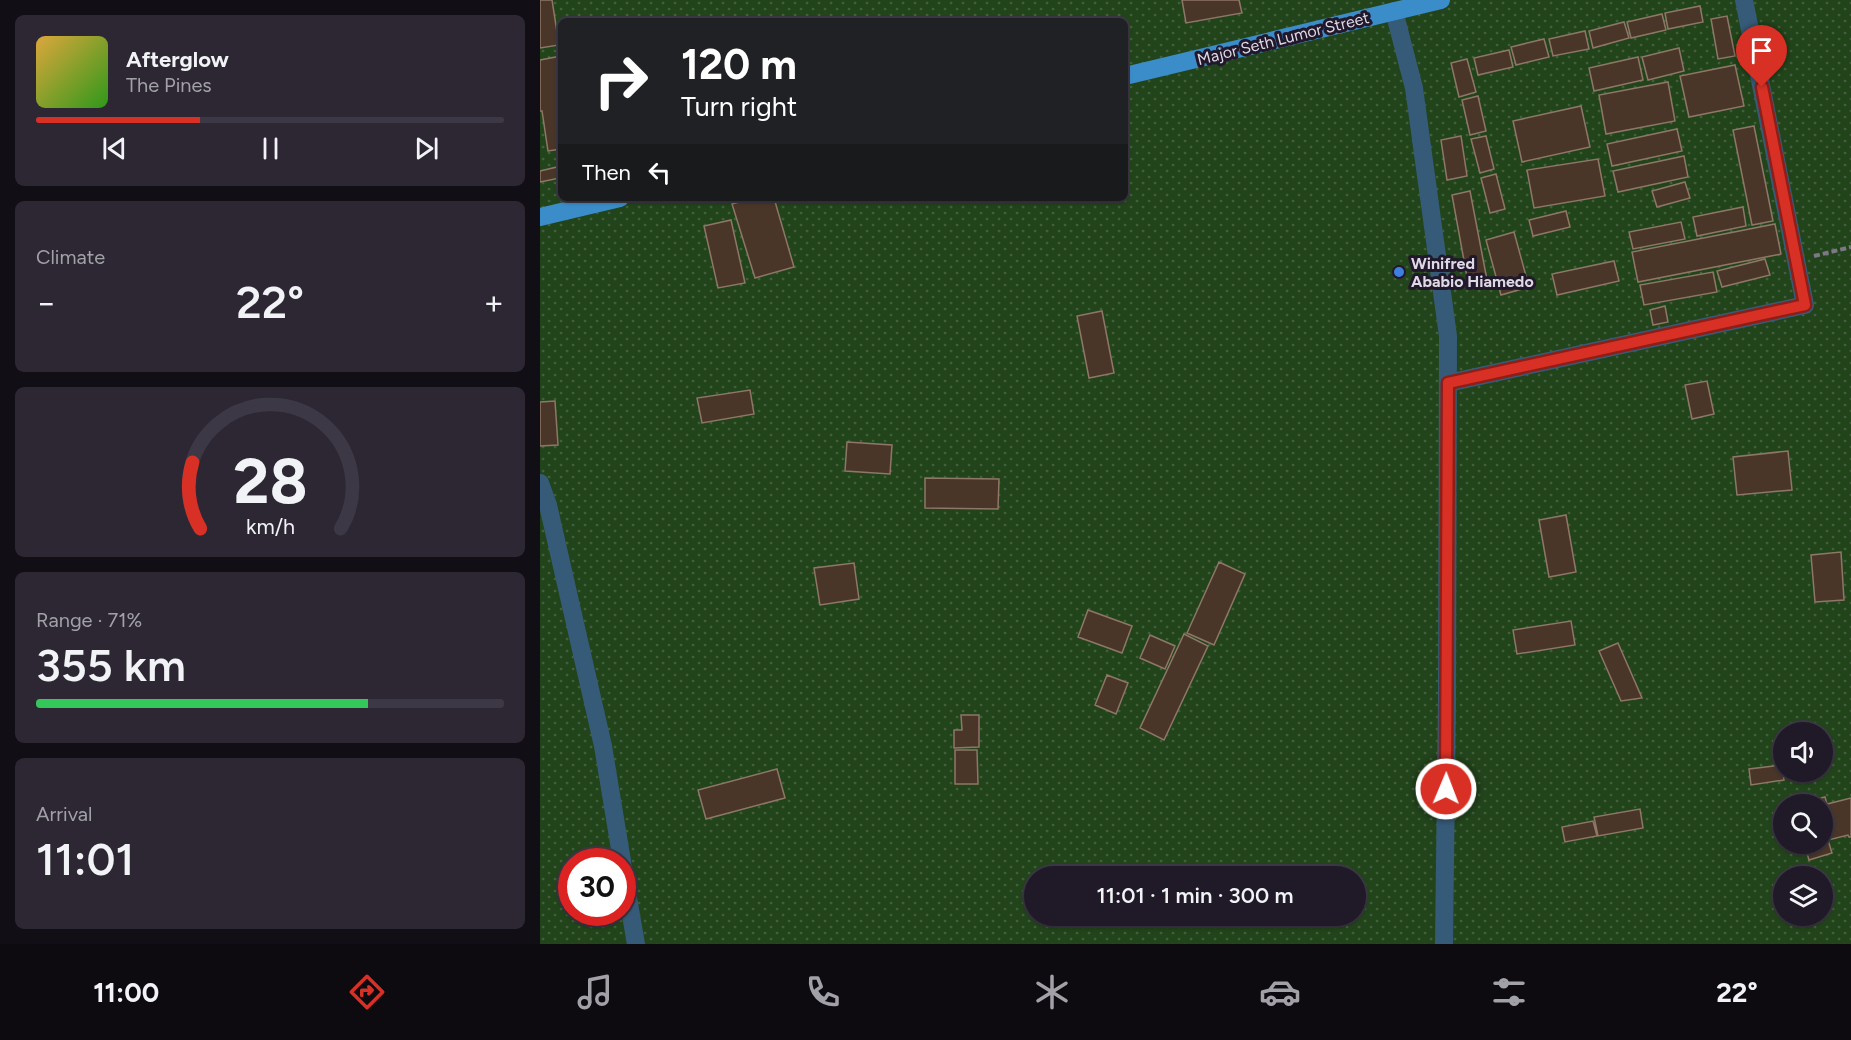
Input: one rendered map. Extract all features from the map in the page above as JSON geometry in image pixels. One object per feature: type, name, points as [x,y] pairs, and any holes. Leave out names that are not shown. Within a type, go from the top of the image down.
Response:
[{"type":"main road","name":"Major Seth Lumor Street","points":[[1128,75],[1441,0]]},
{"type":"main road","points":[[540,217],[607,201]]},
{"type":"street","points":[[1448,383],[1805,305],[1744,0]]},
{"type":"street","points":[[1394,11],[1416,99],[1448,336],[1448,676],[1444,944]]},
{"type":"street","points":[[540,483],[548,505],[603,746],[620,848]]},
{"type":"street","points":[[633,926],[636,944]]},
{"type":"path","points":[[1796,261],[1851,247]]},
{"type":"green space","points":[[540,0],[1851,0],[1851,944],[540,944]]},
{"type":"building","points":[[540,0],[552,0],[558,45],[540,48]]},
{"type":"building","points":[[1182,0],[1239,0],[1242,13],[1186,23]]},
{"type":"building","points":[[1700,6],[1703,22],[1668,29],[1665,13]]},
{"type":"building","points":[[1662,14],[1666,30],[1631,38],[1627,22]]},
{"type":"building","points":[[1727,16],[1735,56],[1718,59],[1711,19]]},
{"type":"building","points":[[1624,22],[1629,38],[1593,48],[1589,31]]},
{"type":"building","points":[[1585,31],[1589,49],[1553,56],[1549,39]]},
{"type":"building","points":[[1544,39],[1549,57],[1516,65],[1511,47]]},
{"type":"building","points":[[1679,48],[1684,71],[1648,80],[1642,57]]},
{"type":"building","points":[[1509,50],[1513,67],[1478,75],[1474,58]]},
{"type":"building","points":[[558,57],[558,149],[548,151],[542,111],[540,111],[540,60]]},
{"type":"building","points":[[1638,57],[1643,80],[1594,91],[1589,68]]},
{"type":"building","points":[[1467,59],[1476,92],[1459,97],[1451,63]]},
{"type":"building","points":[[1735,65],[1744,106],[1689,117],[1680,76]]},
{"type":"building","points":[[1668,82],[1675,121],[1606,134],[1599,95]]},
{"type":"building","points":[[1478,96],[1486,131],[1470,135],[1462,100]]},
{"type":"building","points":[[1581,106],[1590,147],[1522,162],[1513,121]]},
{"type":"building","points":[[1754,126],[1773,221],[1752,225],[1733,130]]},
{"type":"building","points":[[1677,129],[1682,151],[1612,166],[1607,144]]},
{"type":"building","points":[[1461,136],[1467,176],[1447,180],[1441,140]]},
{"type":"building","points":[[1486,136],[1494,169],[1480,173],[1471,139]]},
{"type":"building","points":[[1684,156],[1688,177],[1618,192],[1613,171]]},
{"type":"building","points":[[1598,159],[1605,196],[1534,208],[1527,170]]},
{"type":"building","points":[[557,167],[558,178],[540,182],[540,171]]},
{"type":"building","points":[[1496,174],[1505,209],[1490,213],[1481,178]]},
{"type":"building","points":[[1685,182],[1690,198],[1657,207],[1652,191]]},
{"type":"building","points":[[1470,191],[1488,285],[1469,288],[1452,195]]},
{"type":"building","points":[[742,201],[775,201],[794,267],[755,278],[732,204]]},
{"type":"building","points":[[1743,207],[1746,226],[1697,236],[1693,217]]},
{"type":"building","points":[[1566,211],[1570,227],[1533,236],[1529,220]]},
{"type":"building","points":[[731,220],[745,283],[718,288],[704,226]]},
{"type":"building","points":[[1681,222],[1685,239],[1633,249],[1629,232]]},
{"type":"building","points":[[1775,224],[1781,254],[1638,282],[1632,252]]},
{"type":"building","points":[[1514,232],[1529,287],[1501,295],[1486,240]]},
{"type":"building","points":[[1765,259],[1770,275],[1722,287],[1717,271]]},
{"type":"building","points":[[1614,261],[1619,281],[1557,295],[1552,274]]},
{"type":"building","points":[[1713,272],[1717,292],[1644,305],[1640,285]]},
{"type":"building","points":[[1665,306],[1668,322],[1653,325],[1650,310]]},
{"type":"building","points":[[1102,311],[1114,373],[1089,378],[1077,316]]},
{"type":"building","points":[[1707,381],[1714,414],[1692,419],[1685,385]]},
{"type":"building","points":[[750,390],[754,414],[702,423],[697,398]]},
{"type":"building","points":[[555,401],[558,445],[540,446],[540,402]]},
{"type":"building","points":[[847,442],[892,445],[890,474],[845,471]]},
{"type":"building","points":[[1788,451],[1792,490],[1737,495],[1733,457]]},
{"type":"building","points":[[925,478],[999,479],[998,509],[925,508]]},
{"type":"building","points":[[1566,515],[1576,572],[1549,577],[1539,520]]},
{"type":"building","points":[[1841,552],[1844,600],[1815,602],[1811,555]]},
{"type":"building","points":[[1219,562],[1245,574],[1214,645],[1187,633]]},
{"type":"building","points":[[854,563],[859,599],[820,605],[814,568]]},
{"type":"building","points":[[1088,610],[1132,626],[1122,653],[1078,637]]},
{"type":"building","points":[[1571,621],[1575,645],[1517,654],[1513,630]]},
{"type":"building","points":[[1184,634],[1208,646],[1164,740],[1140,728]]},
{"type":"building","points":[[1150,635],[1175,646],[1165,669],[1140,658]]},
{"type":"building","points":[[1618,643],[1642,698],[1621,701],[1599,651]]},
{"type":"building","points":[[1107,675],[1128,683],[1116,714],[1095,705]]},
{"type":"building","points":[[961,715],[979,715],[979,747],[954,748],[954,730],[962,730]]},
{"type":"building","points":[[955,750],[977,750],[978,784],[955,784]]},
{"type":"building","points":[[1773,766],[1773,782],[1751,785],[1749,769]]},
{"type":"building","points":[[777,769],[785,798],[706,819],[698,790]]},
{"type":"building","points":[[1851,798],[1851,837],[1848,835],[1833,839],[1833,802]]},
{"type":"building","points":[[1640,809],[1643,828],[1598,836],[1594,817]]},
{"type":"building","points":[[1593,821],[1597,836],[1565,842],[1562,827]]},
{"type":"building","points":[[1807,854],[1829,854],[1809,860]]},
{"type":"place","name":"Winifred Ababio Hiamedo","points":[[1399,272]]},
{"type":"route","points":[[1446,789],[1448,383],[1805,305],[1762,87]]}]
